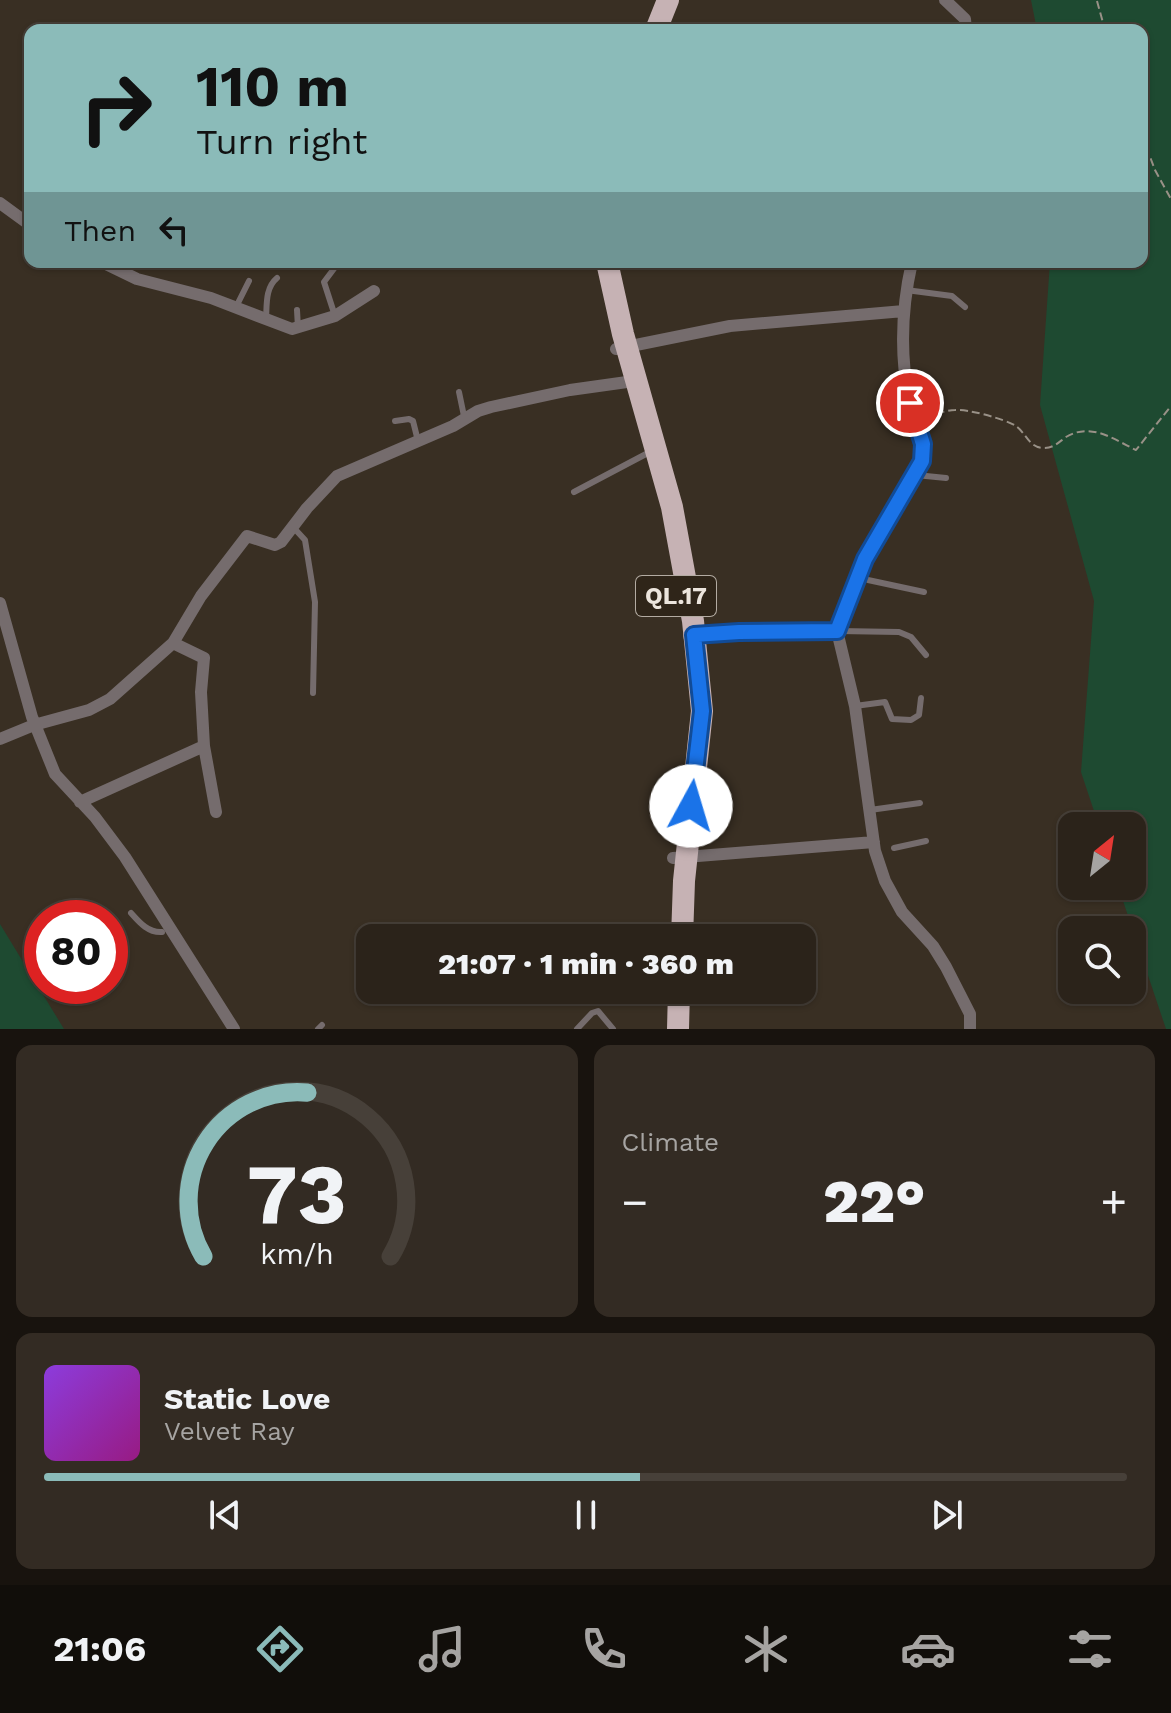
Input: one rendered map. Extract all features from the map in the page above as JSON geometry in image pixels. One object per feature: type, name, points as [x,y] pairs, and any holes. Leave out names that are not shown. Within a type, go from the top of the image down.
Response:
[{"type":"highway","points":[[648,24],[657,0]]},
{"type":"highway","points":[[658,24],[668,0]]},
{"type":"highway","name":"QL.17","points":[[600,268],[690,636],[680,858],[672,924]]},
{"type":"highway","points":[[608,268],[621,348],[672,507],[690,636]]},
{"type":"highway","points":[[680,858],[682,924]]},
{"type":"highway","points":[[666,1029],[667,1004]]},
{"type":"highway","points":[[678,1029],[679,1004]]},
{"type":"street","points":[[945,0],[965,19],[965,24]]},
{"type":"street","points":[[0,203],[24,221]]},
{"type":"street","points":[[114,268],[137,279],[236,307],[280,326],[298,328],[335,316],[374,291]]},
{"type":"street","points":[[911,268],[904,311],[905,367],[910,403],[923,444],[922,461],[837,631],[855,706],[870,810],[885,881],[902,912],[933,946],[946,967],[970,1014],[970,1029]]},
{"type":"street","points":[[621,348],[730,326],[904,311]]},
{"type":"street","points":[[0,739],[34,725],[89,710],[110,699],[173,643],[201,596],[247,536],[275,545],[281,542],[337,476],[465,421],[478,411],[570,390],[627,382]]},
{"type":"street","points":[[0,603],[34,725],[55,774],[125,857],[166,929],[234,1029]]},
{"type":"street","points":[[690,636],[765,631],[837,631]]},
{"type":"street","points":[[173,643],[199,655],[205,663],[201,692],[204,746],[216,812]]},
{"type":"street","points":[[80,802],[204,746]]},
{"type":"street","points":[[680,858],[806,848],[877,848]]},
{"type":"lane","points":[[334,268],[324,282],[335,316]]},
{"type":"lane","points":[[266,319],[268,292],[277,278]]},
{"type":"lane","points":[[236,307],[249,281]]},
{"type":"lane","points":[[906,290],[952,296],[965,307]]},
{"type":"lane","points":[[297,310],[298,328]]},
{"type":"lane","points":[[459,392],[465,421]]},
{"type":"lane","points":[[395,421],[413,421],[418,441]]},
{"type":"lane","points":[[574,492],[646,454]]},
{"type":"lane","points":[[916,475],[946,478]]},
{"type":"lane","points":[[293,527],[305,540],[315,602],[313,693]]},
{"type":"lane","points":[[862,578],[924,592]]},
{"type":"lane","points":[[837,631],[899,632],[911,637],[926,655]]},
{"type":"lane","points":[[855,706],[885,702],[892,719],[911,720],[919,715],[921,698]]},
{"type":"lane","points":[[870,810],[920,803]]},
{"type":"lane","points":[[894,848],[926,841]]},
{"type":"lane","points":[[131,913],[148,929],[166,929]]},
{"type":"lane","points":[[577,1029],[598,1011],[613,1029]]},
{"type":"path","points":[[1097,1],[1103,24]]},
{"type":"path","points":[[1148,152],[1171,199]]},
{"type":"path","points":[[916,419],[953,409],[969,411],[1009,423],[1019,428],[1026,439],[1044,448],[1083,430],[1098,431],[1136,450],[1171,406]]},
{"type":"green space","points":[[1031,0],[1171,0],[1171,1029],[1166,1029],[1146,969],[1146,916],[1128,916],[1123,900],[1146,900],[1146,812],[1094,812],[1081,772],[1094,601],[1040,405],[1050,268],[1148,268],[1148,24],[1036,24]]},
{"type":"green space","points":[[0,924],[24,963],[24,1004],[49,1004],[64,1029],[0,1029]]},
{"type":"route","points":[[691,806],[702,711],[694,635],[837,631],[856,576],[922,461],[923,444],[910,403]]}]
